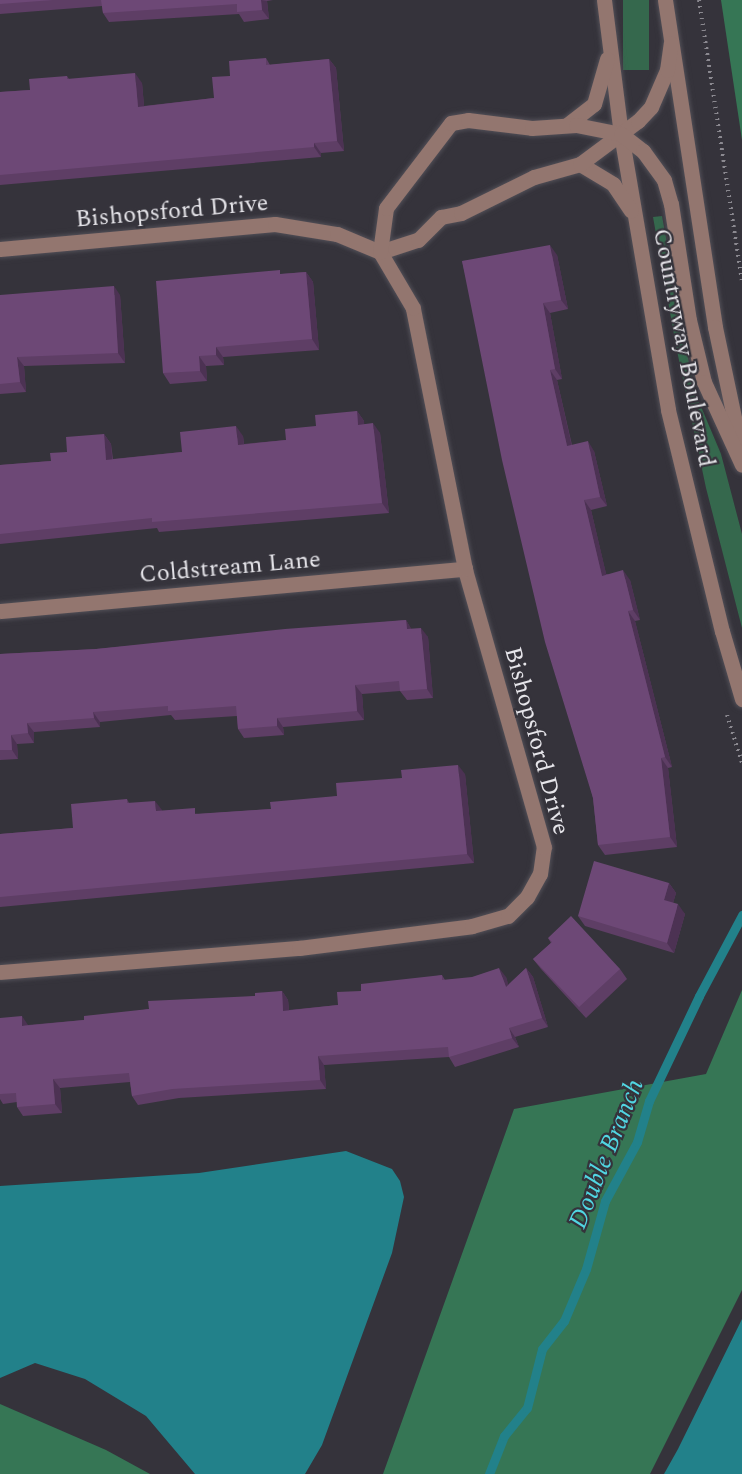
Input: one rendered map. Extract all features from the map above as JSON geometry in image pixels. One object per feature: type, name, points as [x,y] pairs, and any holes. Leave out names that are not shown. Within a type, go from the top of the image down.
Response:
[{"type":"street","name":"Countryway Boulevard","points":[[604,0],[621,134],[668,410],[722,631],[742,699]]},
{"type":"street","name":"Countryway Boulevard","points":[[665,0],[715,327],[742,455]]},
{"type":"street","points":[[567,125],[594,104],[600,91],[609,41]]},
{"type":"street","points":[[671,43],[667,70],[651,107],[621,134],[580,164],[534,177],[461,213],[441,218],[418,240],[380,252],[386,208],[451,123],[468,120],[532,128],[567,125],[621,134],[643,151],[664,180],[704,382],[742,465]]},
{"type":"street","points":[[580,164],[613,184],[635,219]]},
{"type":"street","name":"Bishopsford Drive","points":[[0,249],[275,224],[337,234],[380,252],[412,308],[465,569],[544,847],[540,874],[527,897],[508,916],[472,926],[299,948],[0,972]]},
{"type":"street","name":"Coldstream Lane","points":[[0,611],[465,569]]},
{"type":"path","points":[[699,0],[742,281]]},
{"type":"green space","points":[[623,0],[649,0],[649,70],[623,70]]},
{"type":"green space","points":[[721,0],[742,0],[742,140]]},
{"type":"green space","points":[[662,216],[694,390],[721,454],[742,534],[742,628],[706,488],[676,346],[653,217]]},
{"type":"green space","points":[[742,990],[742,1290],[650,1474],[383,1474],[514,1109],[706,1074]]},
{"type":"green space","points":[[0,1404],[106,1450],[150,1474],[0,1474]]},
{"type":"water","points":[[346,1151],[392,1169],[400,1181],[404,1197],[392,1253],[322,1445],[305,1474],[195,1474],[146,1416],[85,1379],[35,1363],[0,1378],[0,1186],[199,1173]]},
{"type":"water","points":[[742,1319],[742,1474],[664,1474],[678,1449]]},
{"type":"building","points":[[0,0],[53,0],[0,4]]},
{"type":"building","points":[[101,0],[261,0],[262,10],[237,12],[237,4],[103,13]]},
{"type":"building","points":[[266,58],[266,65],[329,59],[337,141],[314,143],[314,147],[0,175],[0,92],[30,90],[29,79],[67,76],[67,79],[135,73],[138,107],[214,98],[212,77],[230,76],[229,61]]},
{"type":"building","points":[[550,245],[561,300],[543,303],[555,369],[550,370],[567,446],[588,441],[600,497],[584,500],[602,576],[623,570],[633,610],[628,611],[665,757],[661,758],[670,837],[598,845],[593,798],[545,642],[502,460],[462,261]]},
{"type":"building","points":[[280,270],[280,274],[306,272],[312,339],[216,347],[216,355],[199,356],[200,371],[163,373],[156,281]]},
{"type":"building","points":[[114,286],[118,353],[17,357],[20,382],[0,384],[0,295]]},
{"type":"building","points":[[357,411],[358,425],[373,423],[382,503],[152,522],[152,518],[0,534],[0,465],[51,461],[50,453],[67,452],[66,437],[104,434],[106,460],[182,452],[180,432],[236,426],[238,445],[286,440],[285,429],[316,426],[315,415]]},
{"type":"building","points":[[406,620],[407,629],[421,628],[427,689],[400,691],[399,681],[355,685],[357,711],[277,718],[277,726],[238,729],[236,706],[168,711],[168,706],[93,712],[94,718],[27,723],[28,733],[11,735],[12,750],[0,750],[0,654],[96,649],[285,629]]},
{"type":"building","points":[[458,765],[467,854],[0,897],[0,834],[73,828],[71,804],[127,799],[127,803],[155,801],[156,811],[195,808],[195,814],[271,809],[270,802],[337,796],[336,783],[402,778],[401,770]]},
{"type":"building","points":[[594,861],[669,883],[664,900],[678,904],[667,943],[578,916]]},
{"type":"building","points":[[571,916],[620,969],[579,1007],[533,959],[552,942],[548,938]]},
{"type":"building","points":[[499,968],[506,987],[526,968],[542,1018],[509,1028],[512,1038],[449,1057],[448,1047],[318,1056],[320,1080],[172,1089],[132,1096],[129,1073],[53,1079],[55,1104],[17,1107],[16,1093],[0,1094],[0,1018],[22,1016],[22,1026],[84,1020],[84,1016],[149,1009],[148,1001],[255,996],[255,993],[282,991],[283,1011],[338,1005],[337,992],[361,991],[361,984],[442,975],[442,980],[472,977]]},
{"type":"waterway","name":"Double Branch","points":[[489,1474],[504,1436],[527,1408],[542,1349],[564,1321],[586,1269],[605,1201],[637,1142],[649,1101],[699,996],[742,915]]}]
